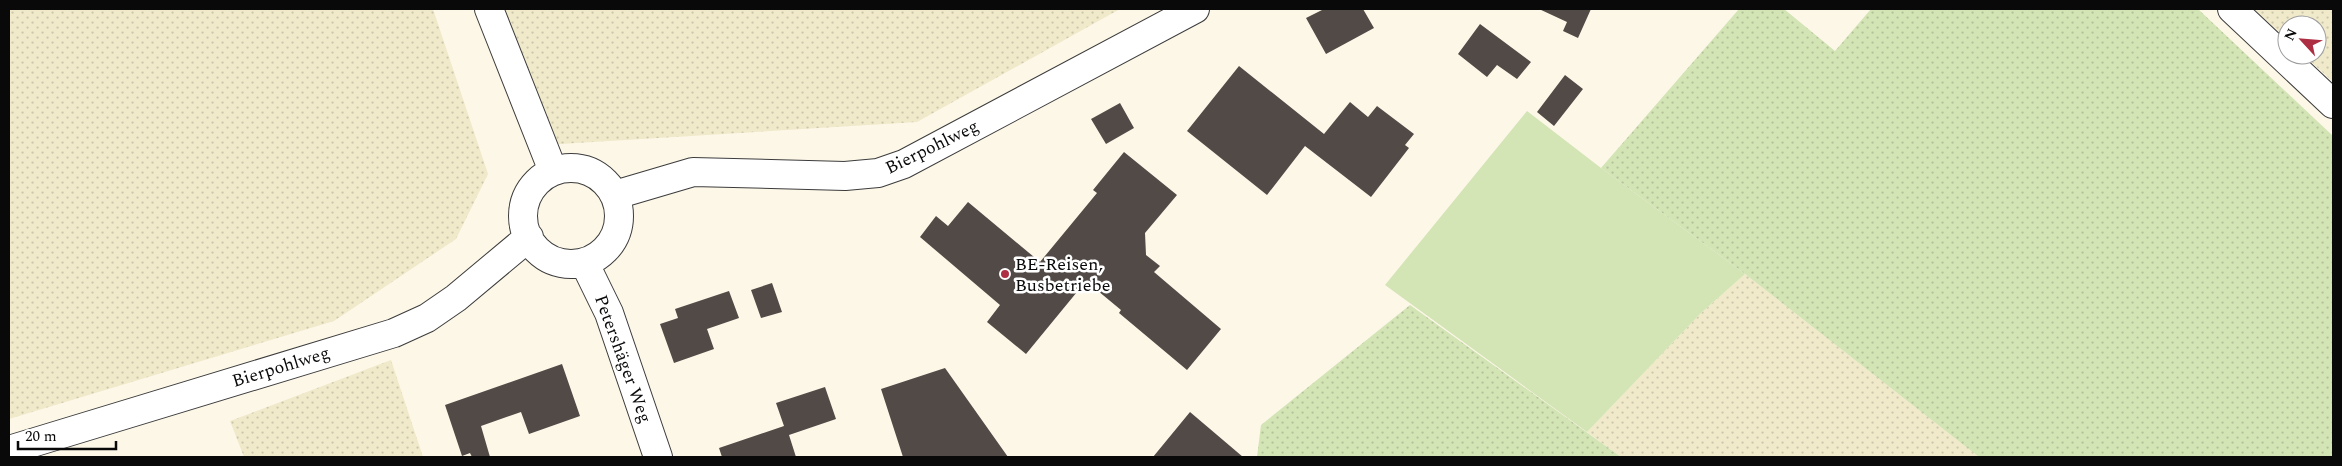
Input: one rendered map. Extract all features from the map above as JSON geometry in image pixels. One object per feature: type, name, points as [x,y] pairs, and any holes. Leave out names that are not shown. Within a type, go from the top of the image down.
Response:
[{"type":"street","points":[[489,9],[553,172]]},
{"type":"street","name":"Bierpohlweg","points":[[614,194],[692,172],[844,176],[878,173],[904,164],[1195,9]]},
{"type":"street","points":[[2232,9],[2333,104]]},
{"type":"street","points":[[567,168],[588,171],[601,178],[614,194],[619,212],[613,239],[601,253],[584,262],[563,263],[549,258],[537,249],[529,237],[524,216],[526,202],[536,184],[553,172],[567,168]]},
{"type":"street","name":"Bierpohlweg","points":[[9,450],[394,333],[427,318],[456,298],[529,237]]},
{"type":"street","name":"Petershäger Weg","points":[[584,262],[609,313],[658,457]]},
{"type":"shaded area","points":[[9,9],[433,9],[488,174],[456,239],[334,321],[9,419]]},
{"type":"shaded area","points":[[497,9],[1120,9],[917,122],[544,145]]},
{"type":"shaded area","points":[[2254,9],[2333,9],[2333,82],[2315,65],[2327,65],[2327,15],[2277,15],[2277,30]]},
{"type":"shaded area","points":[[1745,274],[1979,457],[1621,457],[1587,432],[1701,313]]},
{"type":"shaded area","points":[[391,360],[423,457],[244,457],[230,421]]},
{"type":"green space","points":[[1739,9],[1784,9],[1835,51],[1871,9],[2198,9],[2333,136],[2333,457],[1979,457],[1745,274],[1601,168]]},
{"type":"green space","points":[[1527,111],[1745,274],[1701,313],[1587,432],[1385,285]]},
{"type":"green space","points":[[1410,305],[1621,457],[1257,457],[1261,425]]},
{"type":"building","points":[[1324,9],[1363,9],[1374,28],[1326,54],[1306,18]]},
{"type":"building","points":[[1539,9],[1591,9],[1578,38],[1563,31],[1567,22]]},
{"type":"building","points":[[1480,24],[1531,62],[1517,79],[1497,65],[1487,77],[1458,54]]},
{"type":"building","points":[[1239,66],[1324,134],[1350,102],[1368,117],[1377,106],[1414,134],[1405,145],[1409,148],[1371,197],[1305,146],[1267,195],[1187,131]]},
{"type":"building","points":[[1565,75],[1583,89],[1554,126],[1537,112]]},
{"type":"building","points":[[1120,103],[1134,128],[1106,144],[1091,119]]},
{"type":"building","points":[[1124,152],[1177,195],[1145,233],[1146,255],[1160,266],[1154,272],[1221,329],[1187,370],[1119,313],[1121,310],[1086,281],[1026,354],[987,322],[1000,305],[920,237],[936,216],[948,226],[968,202],[1040,262],[1097,193],[1093,190]]},
{"type":"building","points":[[772,283],[782,312],[761,318],[751,290]]},
{"type":"building","points":[[729,291],[739,318],[707,329],[714,349],[674,363],[660,324],[678,318],[675,309]]},
{"type":"building","points":[[562,364],[580,416],[529,434],[521,412],[481,426],[490,457],[472,457],[470,453],[462,456],[445,405]]},
{"type":"building","points":[[945,368],[1008,457],[903,457],[881,389]]},
{"type":"building","points":[[825,387],[836,419],[789,435],[796,457],[722,457],[719,448],[784,426],[776,403]]},
{"type":"building","points":[[1190,412],[1243,457],[1153,457]]},
{"type":"place","name":"BE-Reisen, Busbetriebe","points":[[1005,274]]}]
